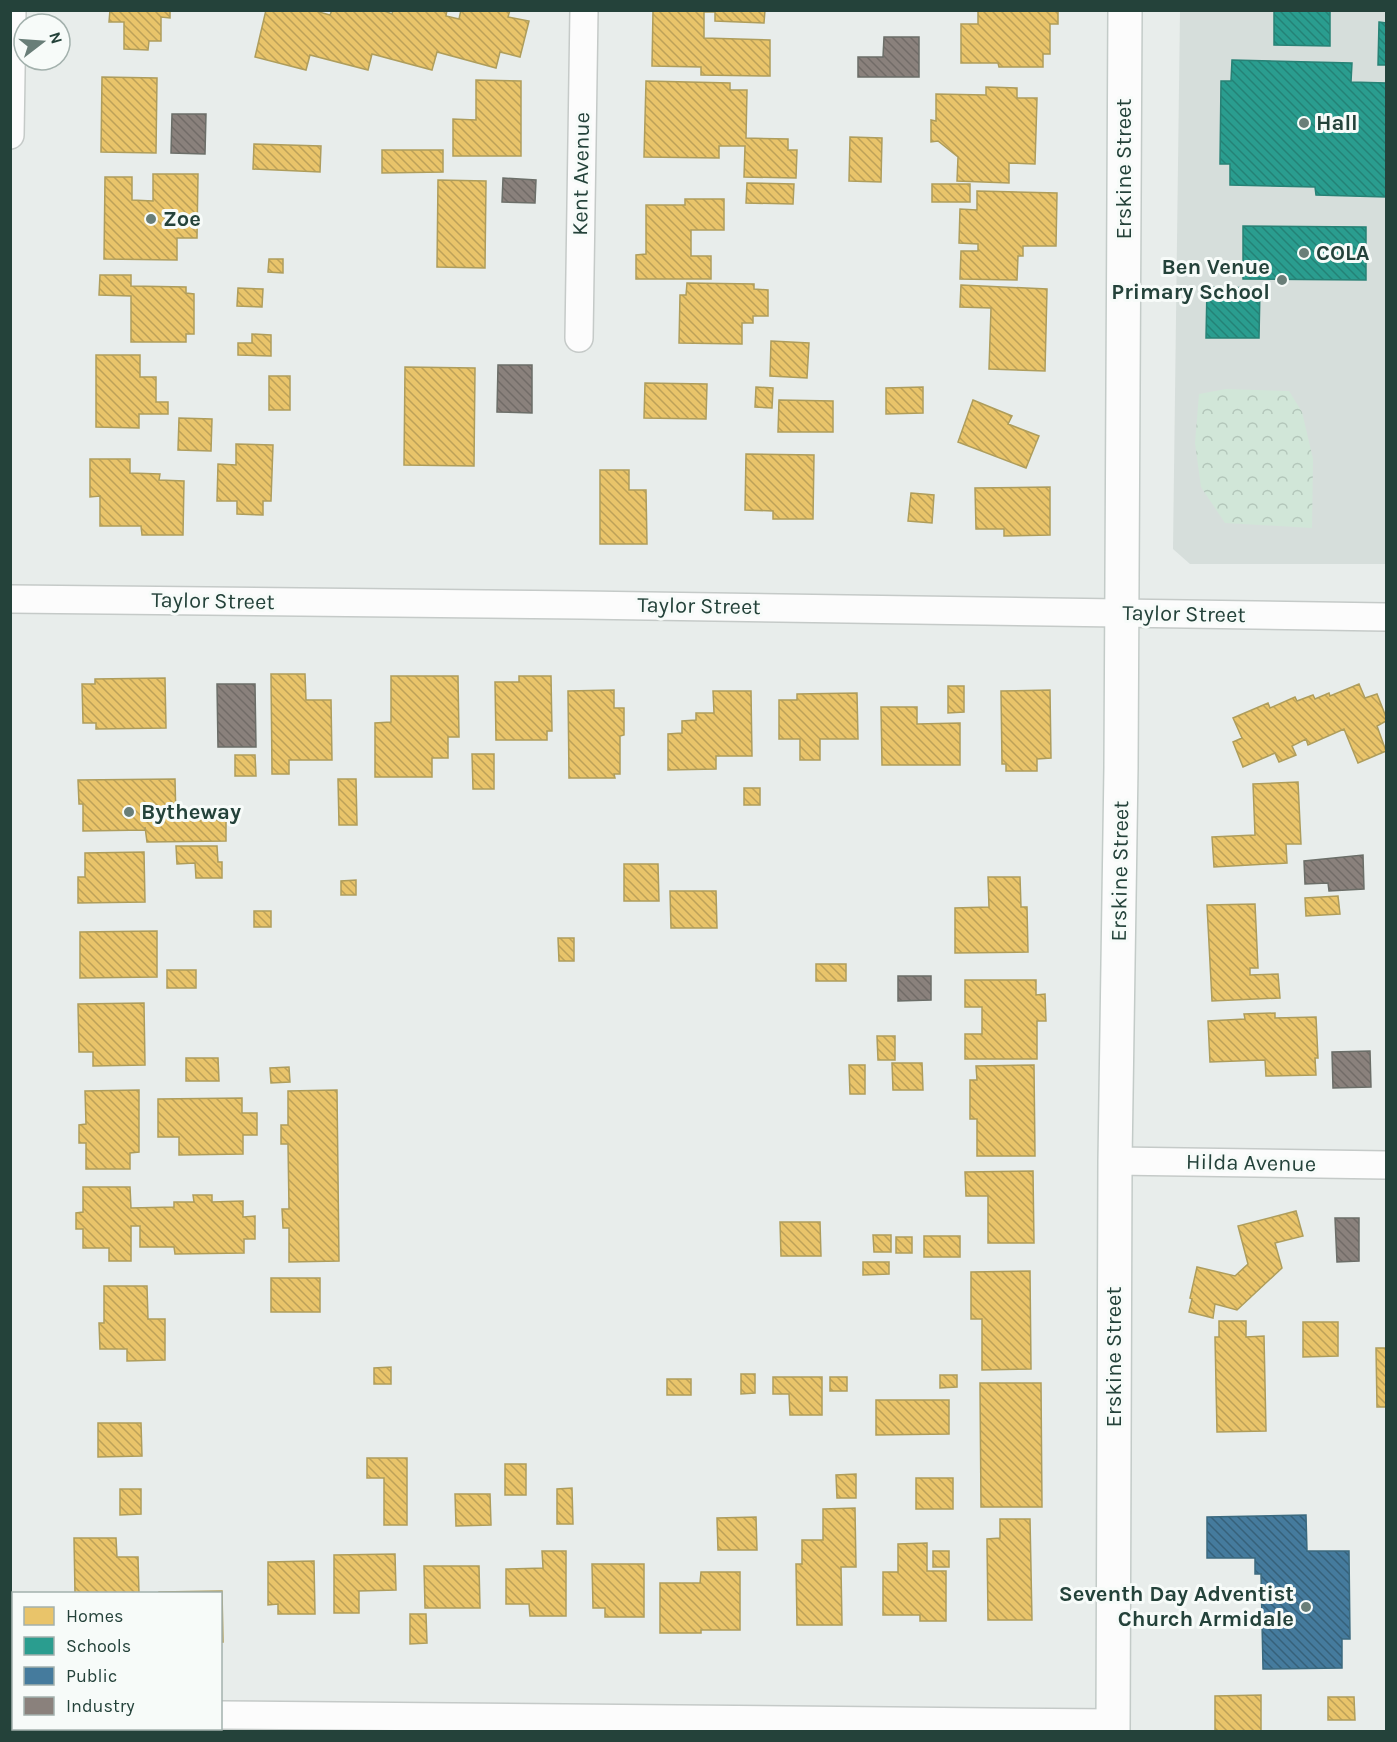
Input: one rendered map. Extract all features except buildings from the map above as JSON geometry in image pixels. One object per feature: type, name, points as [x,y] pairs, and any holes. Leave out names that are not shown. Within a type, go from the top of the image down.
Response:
[{"type":"street","points":[[10,135],[12,10]]},
{"type":"street","name":"Kent Avenue","points":[[579,338],[584,10]]},
{"type":"street","name":"Erskine Street","points":[[1113,1727],[1115,1161],[1122,767],[1125,10]]},
{"type":"street","name":"Taylor Street","points":[[10,599],[617,605],[1386,617]]},
{"type":"street","name":"Hilda Avenue","points":[[1115,1161],[1386,1165]]},
{"type":"street","points":[[234,1721],[1113,1727]]},
{"type":"shaded area","name":"Ben Venue Primary School","points":[[1180,11],[1386,11],[1386,564],[1190,564],[1173,549]]},
{"type":"green space","points":[[1226,389],[1289,391],[1302,412],[1313,459],[1312,528],[1225,523],[1201,487],[1195,443],[1199,394]]},
{"type":"place","name":"Hall","points":[[1304,123]]},
{"type":"place","name":"Zoe","points":[[151,219]]},
{"type":"place","name":"COLA","points":[[1304,253]]},
{"type":"place","name":"Ben Venue Primary School","points":[[1282,280]]},
{"type":"place","name":"Bytheway","points":[[129,812]]},
{"type":"place","name":"Seventh Day Adventist Church Armidale","points":[[1306,1607]]}]
